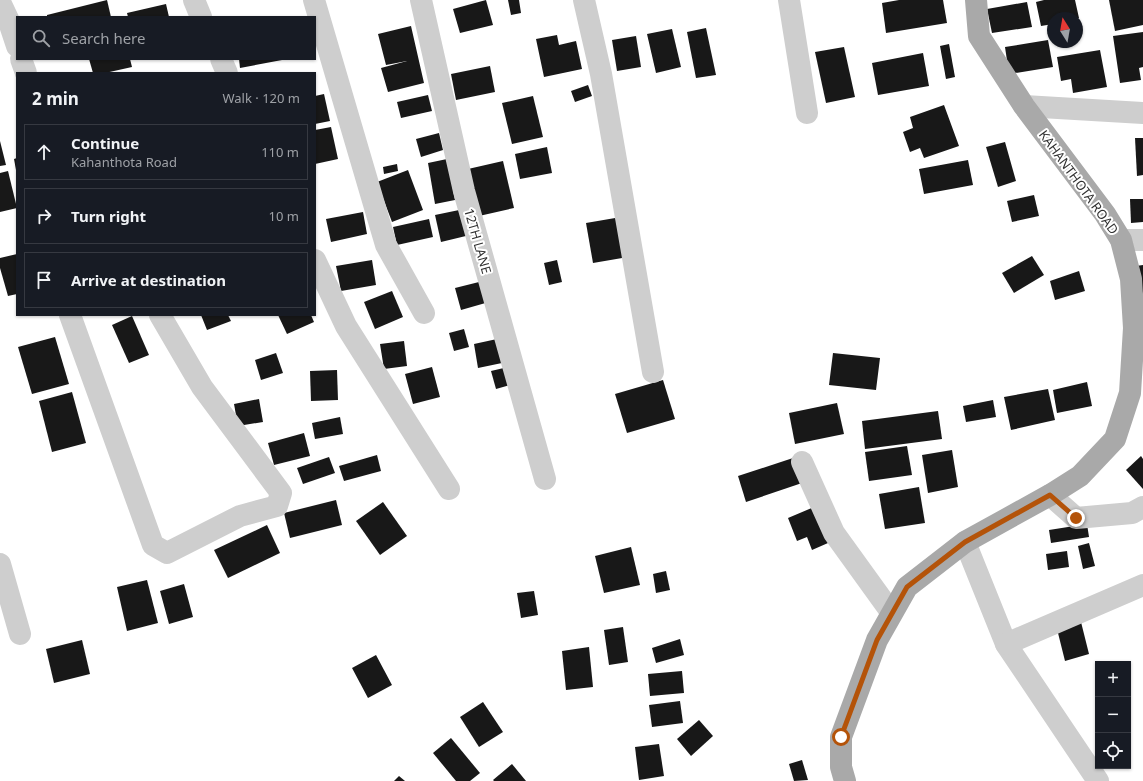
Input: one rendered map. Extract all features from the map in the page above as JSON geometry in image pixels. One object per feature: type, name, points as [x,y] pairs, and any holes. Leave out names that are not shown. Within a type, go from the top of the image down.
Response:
[{"type":"main road","name":"KAHANTHOTA ROAD","points":[[845,781],[841,767],[841,737],[877,640],[891,612],[907,587],[965,542],[1050,495],[1080,476],[1115,439],[1130,393],[1139,328],[1131,279],[1121,240],[1105,214],[1024,106],[979,36],[976,0]]},
{"type":"street","points":[[194,0],[201,16]]},
{"type":"street","points":[[314,0],[386,245],[424,313]]},
{"type":"street","name":"12TH LANE","points":[[421,0],[464,192],[545,480]]},
{"type":"street","points":[[584,0],[600,74],[653,372]]},
{"type":"street","points":[[789,0],[807,113]]},
{"type":"street","points":[[0,2],[8,19],[16,43]]},
{"type":"street","points":[[21,60],[26,72]]},
{"type":"street","points":[[221,60],[227,72]]},
{"type":"street","points":[[1024,106],[1143,113]]},
{"type":"street","points":[[1121,240],[1143,240]]},
{"type":"street","points":[[316,262],[346,326],[449,489]]},
{"type":"street","points":[[70,316],[153,545],[167,553],[240,516],[277,506],[281,493],[202,387],[161,316]]},
{"type":"street","points":[[802,462],[834,533],[891,612]]},
{"type":"street","points":[[1050,495],[1076,518],[1132,513],[1143,507]]},
{"type":"street","points":[[965,542],[1006,644],[1098,781]]},
{"type":"street","points":[[0,564],[20,634]]},
{"type":"street","points":[[1006,644],[1143,585]]},
{"type":"building","points":[[107,0],[111,16],[47,16]]},
{"type":"building","points":[[486,0],[493,25],[460,33],[453,9]]},
{"type":"building","points":[[508,0],[519,0],[521,13],[511,15]]},
{"type":"building","points":[[899,0],[943,0],[947,23],[886,33],[882,3]]},
{"type":"building","points":[[1044,0],[1075,0],[1078,12],[1047,12],[1047,25],[1041,26],[1036,2]]},
{"type":"building","points":[[1109,0],[1143,0],[1143,25],[1115,31]]},
{"type":"building","points":[[1027,2],[1032,27],[992,33],[987,9]]},
{"type":"building","points":[[166,4],[169,16],[128,16],[127,13]]},
{"type":"building","points":[[411,26],[424,83],[388,92],[381,68],[407,61],[386,65],[378,34]]},
{"type":"building","points":[[706,28],[716,75],[696,78],[687,32]]},
{"type":"building","points":[[672,29],[681,67],[656,73],[647,34]]},
{"type":"building","points":[[1143,32],[1143,67],[1139,68],[1141,80],[1120,83],[1113,36]]},
{"type":"building","points":[[557,35],[559,45],[576,41],[582,69],[544,77],[536,39]]},
{"type":"building","points":[[636,36],[641,67],[617,71],[612,40]]},
{"type":"building","points":[[1047,40],[1047,48],[1049,48],[1053,67],[1009,74],[1005,47]]},
{"type":"building","points":[[949,44],[955,77],[946,79],[940,46]]},
{"type":"building","points":[[844,47],[855,97],[826,103],[815,52]]},
{"type":"building","points":[[1100,50],[1107,87],[1073,93],[1071,79],[1061,81],[1057,57]]},
{"type":"building","points":[[923,53],[929,86],[878,95],[872,63]]},
{"type":"building","points":[[89,60],[130,60],[132,67],[110,72],[93,72]]},
{"type":"building","points":[[239,60],[282,60],[240,68]]},
{"type":"building","points":[[490,66],[495,92],[456,100],[451,74]]},
{"type":"building","points":[[588,85],[592,96],[575,102],[571,91]]},
{"type":"building","points":[[324,94],[330,121],[316,124],[316,96]]},
{"type":"building","points":[[428,95],[432,111],[401,118],[397,102]]},
{"type":"building","points":[[533,96],[543,137],[512,144],[502,103]]},
{"type":"building","points":[[944,105],[959,146],[924,158],[920,148],[910,152],[903,132],[913,128],[910,117]]},
{"type":"building","points":[[331,127],[338,159],[316,164],[316,130]]},
{"type":"building","points":[[439,133],[443,150],[421,157],[416,139]]},
{"type":"building","points":[[1135,138],[1143,138],[1143,175],[1137,176]]},
{"type":"building","points":[[0,141],[6,165],[0,166]]},
{"type":"building","points":[[1005,142],[1016,181],[998,187],[986,147]]},
{"type":"building","points":[[547,147],[552,173],[520,179],[515,154]]},
{"type":"building","points":[[16,158],[16,170],[14,159]]},
{"type":"building","points":[[447,159],[455,200],[435,204],[428,163]]},
{"type":"building","points":[[968,160],[973,185],[924,194],[919,169]]},
{"type":"building","points":[[503,161],[514,208],[479,216],[468,169]]},
{"type":"building","points":[[397,164],[398,171],[384,174],[383,167]]},
{"type":"building","points":[[408,170],[423,210],[392,222],[377,182]]},
{"type":"building","points":[[8,171],[16,208],[0,212],[0,173]]},
{"type":"building","points":[[1034,195],[1039,216],[1012,222],[1007,201]]},
{"type":"building","points":[[1130,199],[1143,199],[1143,222],[1131,223]]},
{"type":"building","points":[[464,209],[470,235],[441,242],[435,215]]},
{"type":"building","points":[[363,212],[367,234],[331,242],[326,219]]},
{"type":"building","points":[[621,217],[628,257],[593,263],[586,223]]},
{"type":"building","points":[[429,219],[433,237],[397,245],[393,227]]},
{"type":"building","points":[[16,254],[16,294],[8,296],[0,268],[0,258]]},
{"type":"building","points":[[1032,256],[1044,275],[1014,293],[1002,273]]},
{"type":"building","points":[[372,260],[376,285],[341,291],[336,266]]},
{"type":"building","points":[[557,260],[562,282],[549,285],[544,263]]},
{"type":"building","points":[[1143,265],[1143,296],[1136,266]]},
{"type":"building","points":[[1079,271],[1085,291],[1055,300],[1050,281]]},
{"type":"building","points":[[483,281],[489,302],[461,310],[455,288]]},
{"type":"building","points":[[392,291],[403,317],[375,329],[364,302]]},
{"type":"building","points":[[132,316],[149,355],[129,363],[112,325]]},
{"type":"building","points":[[201,316],[228,316],[231,321],[207,330]]},
{"type":"building","points":[[278,316],[311,316],[314,322],[287,334]]},
{"type":"building","points":[[464,329],[469,347],[454,351],[449,333]]},
{"type":"building","points":[[55,337],[69,384],[32,394],[18,347]]},
{"type":"building","points":[[497,339],[502,363],[478,368],[474,344]]},
{"type":"building","points":[[404,341],[407,366],[384,369],[380,344]]},
{"type":"building","points":[[276,353],[283,373],[261,380],[255,360]]},
{"type":"building","points":[[833,353],[880,358],[876,390],[829,385]]},
{"type":"building","points":[[432,367],[440,397],[413,404],[405,374]]},
{"type":"building","points":[[508,367],[513,384],[496,389],[491,371]]},
{"type":"building","points":[[337,370],[338,400],[311,401],[310,371]]},
{"type":"building","points":[[663,380],[675,419],[627,433],[615,394]]},
{"type":"building","points":[[1087,382],[1092,406],[1057,413],[1053,390]]},
{"type":"building","points":[[1048,389],[1055,420],[1011,430],[1004,397]]},
{"type":"building","points":[[72,392],[86,443],[52,452],[39,401]]},
{"type":"building","points":[[259,399],[263,422],[238,426],[234,404]]},
{"type":"building","points":[[993,400],[996,417],[966,422],[963,406]]},
{"type":"building","points":[[837,403],[844,434],[795,444],[789,413]]},
{"type":"building","points":[[938,411],[942,439],[865,449],[862,421]]},
{"type":"building","points":[[340,417],[343,434],[315,439],[312,423]]},
{"type":"building","points":[[304,433],[310,456],[274,465],[268,443]]},
{"type":"building","points":[[907,446],[912,475],[869,481],[865,452]]},
{"type":"building","points":[[952,450],[958,487],[928,493],[922,455]]},
{"type":"building","points":[[377,455],[381,471],[344,481],[339,466]]},
{"type":"building","points":[[1141,456],[1143,459],[1143,489],[1126,470]]},
{"type":"building","points":[[329,457],[335,473],[303,484],[297,468]]},
{"type":"building","points":[[793,458],[802,483],[746,502],[738,476]]},
{"type":"building","points":[[919,487],[925,523],[885,529],[879,494]]},
{"type":"building","points":[[336,500],[342,525],[290,538],[284,513]]},
{"type":"building","points":[[383,502],[407,536],[380,555],[356,521]]},
{"type":"building","points":[[814,507],[828,543],[812,550],[807,537],[797,541],[788,518]]},
{"type":"building","points":[[1087,524],[1089,537],[1051,543],[1049,530]]},
{"type":"building","points":[[267,525],[280,553],[228,578],[214,550]]},
{"type":"building","points":[[1089,543],[1095,566],[1083,569],[1078,546]]},
{"type":"building","points":[[631,547],[640,585],[604,593],[595,556]]},
{"type":"building","points":[[1067,551],[1069,567],[1048,570],[1046,554]]},
{"type":"building","points":[[666,571],[670,590],[656,593],[653,574]]},
{"type":"building","points":[[147,580],[158,623],[127,631],[117,587]]},
{"type":"building","points":[[184,584],[193,617],[169,624],[160,591]]},
{"type":"building","points":[[534,591],[538,615],[521,618],[517,593]]},
{"type":"building","points":[[1081,622],[1089,654],[1065,661],[1057,629]]},
{"type":"building","points":[[623,627],[628,662],[609,665],[604,630]]},
{"type":"building","points":[[680,639],[684,655],[656,663],[652,648]]},
{"type":"building","points":[[82,640],[90,674],[54,683],[46,649]]},
{"type":"building","points":[[589,647],[593,687],[566,690],[562,651]]},
{"type":"building","points":[[376,655],[392,685],[368,698],[352,668]]},
{"type":"building","points":[[682,671],[684,693],[650,696],[648,674]]},
{"type":"building","points":[[680,701],[683,723],[652,727],[649,705]]},
{"type":"building","points":[[483,702],[503,732],[479,747],[460,717]]},
{"type":"building","points":[[699,720],[713,736],[691,756],[677,739]]},
{"type":"building","points":[[451,738],[480,773],[470,781],[456,781],[433,753]]},
{"type":"building","points":[[659,744],[664,776],[639,780],[635,747]]},
{"type":"building","points":[[802,760],[808,780],[794,781],[789,764]]},
{"type":"building","points":[[512,764],[526,781],[493,780]]},
{"type":"building","points":[[399,776],[405,781],[394,781]]},
{"type":"route","points":[[841,737],[877,640],[891,612],[907,587],[965,542],[1050,495],[1076,518]]}]
